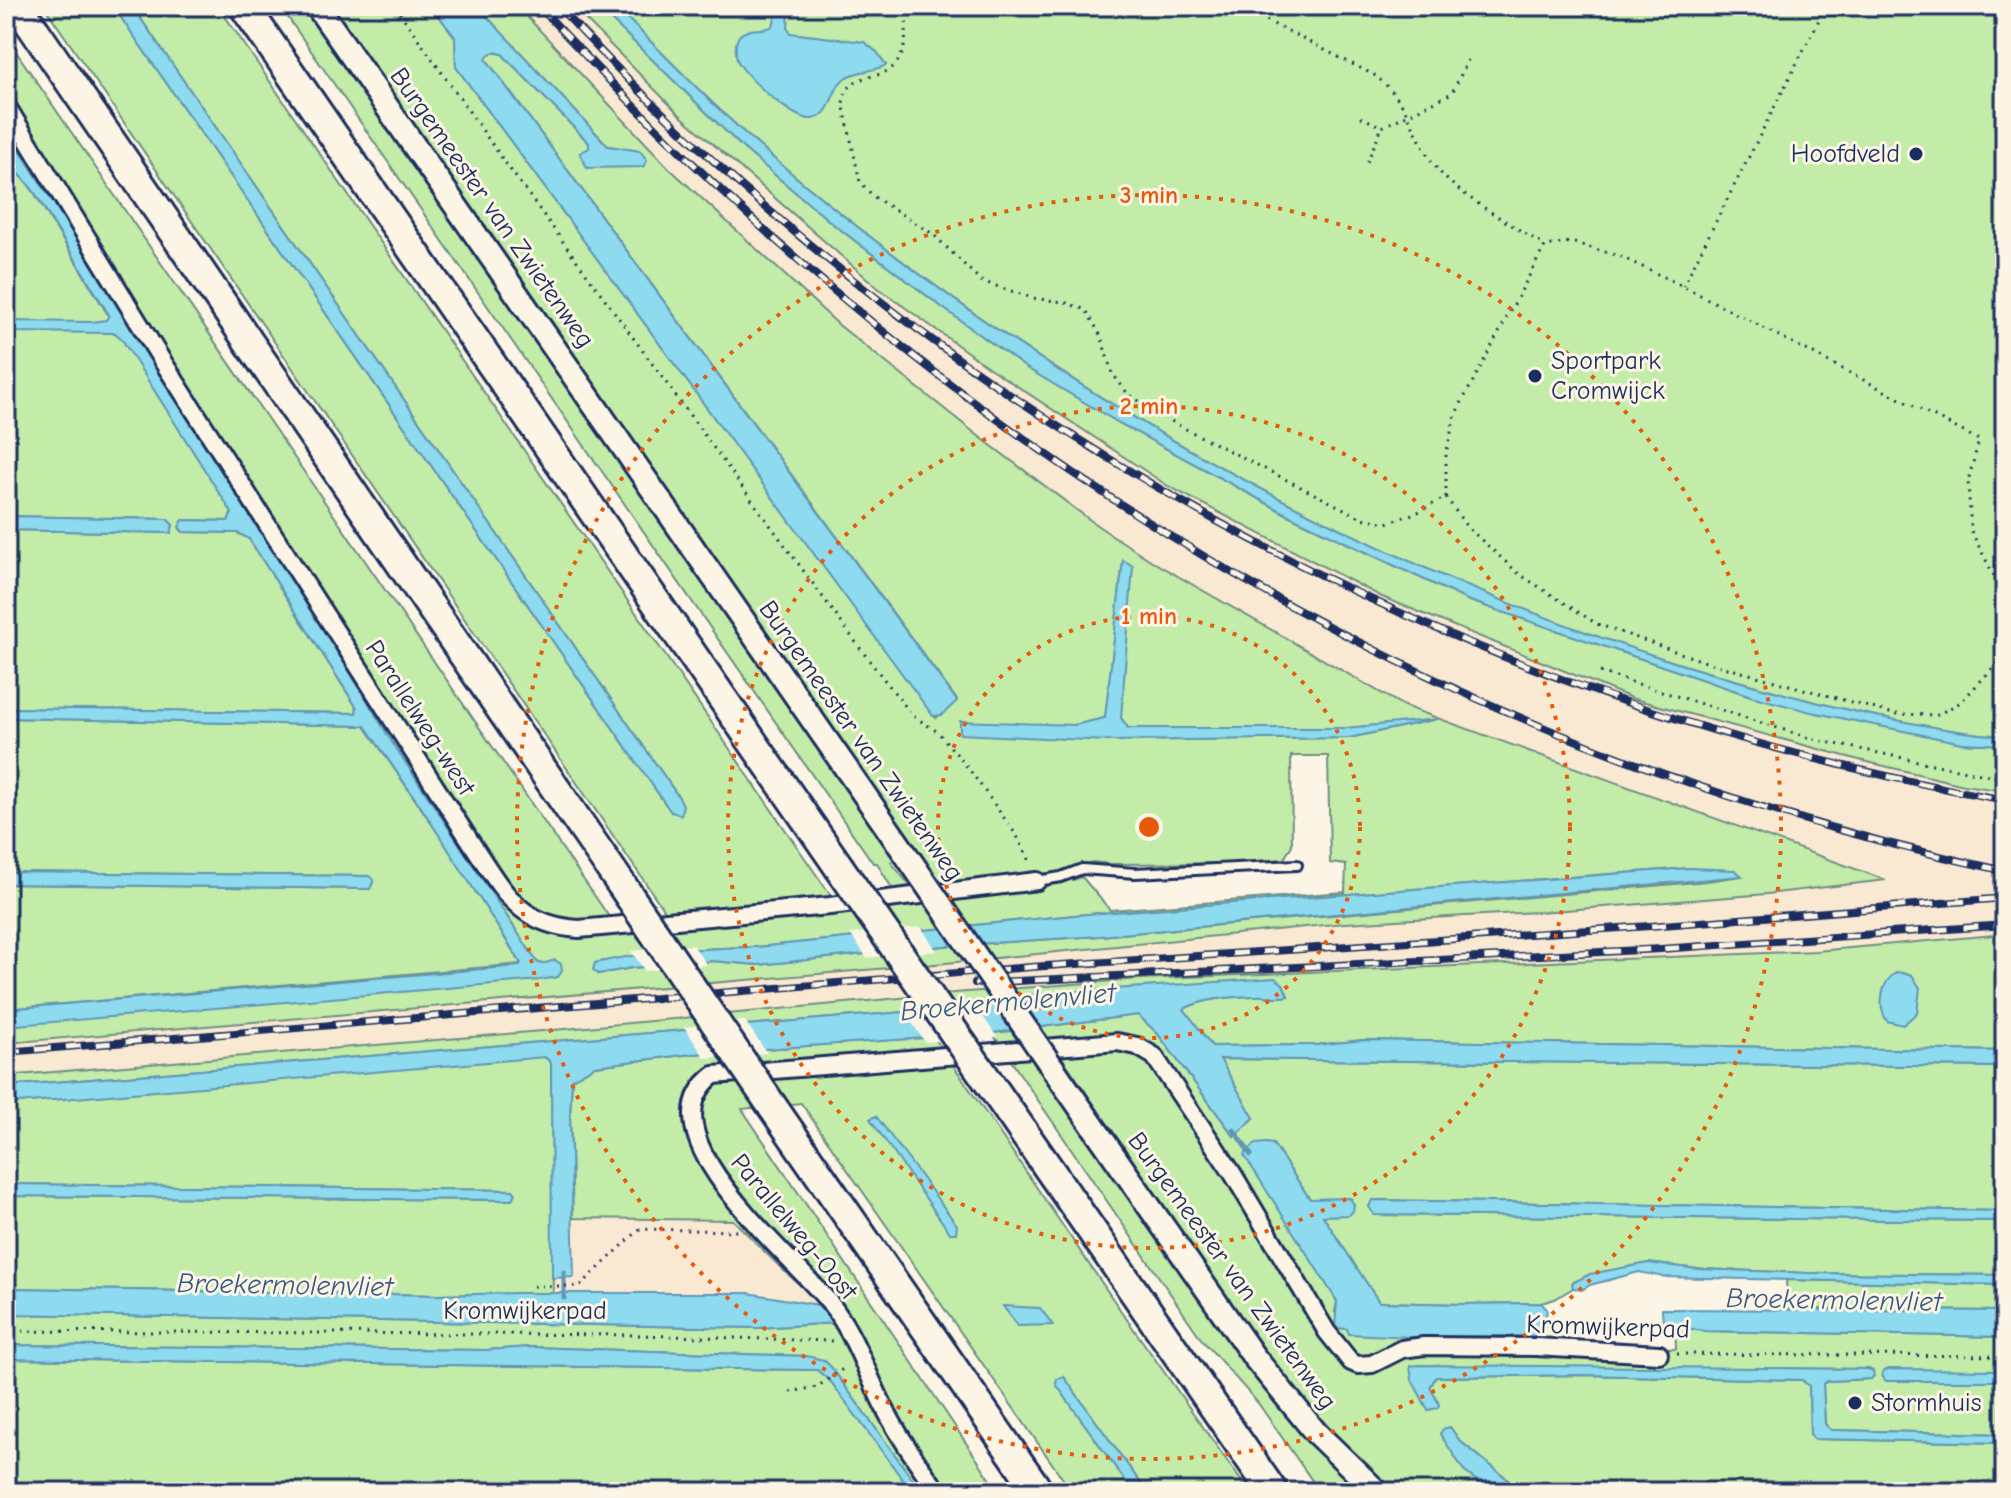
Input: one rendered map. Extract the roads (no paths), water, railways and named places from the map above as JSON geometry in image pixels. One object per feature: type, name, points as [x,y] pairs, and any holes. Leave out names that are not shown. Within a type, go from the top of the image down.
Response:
[{"type":"highway","points":[[18,6],[1039,1492]]},
{"type":"highway","points":[[244,6],[1273,1492]]},
{"type":"main road","name":"Burgemeester van Zwietenweg","points":[[317,6],[1277,1387],[1316,1433],[1377,1492]]},
{"type":"street","name":"Parallelweg-west","points":[[6,105],[158,354],[511,902],[538,921],[579,929],[830,906],[1037,881]]},
{"type":"street","name":"Parallelweg-Oost","points":[[938,1492],[891,1420],[837,1312],[729,1192],[697,1141],[693,1127],[695,1094],[714,1075],[1117,1042],[1137,1046],[1154,1056],[1233,1174],[1327,1332],[1345,1357],[1358,1365]]},
{"type":"street","name":"Kromwijkerpad","points":[[1358,1365],[1383,1360],[1402,1349],[1424,1346],[1536,1347],[1659,1354]]},
{"type":"lane","points":[[1037,881],[1082,869],[1135,873],[1297,865]]},
{"type":"water","points":[[113,6],[132,6],[680,799],[683,805],[681,815],[671,812]]},
{"type":"water","points":[[431,6],[477,6],[608,146],[640,151],[647,160],[643,167],[587,168],[580,153],[589,148],[589,143],[502,54],[487,56],[486,59],[957,701],[942,715],[933,716],[456,67],[455,37]]},
{"type":"water","points":[[597,6],[615,6],[711,102],[771,156],[873,239],[978,316],[1086,388],[1198,455],[1314,516],[1432,571],[1553,620],[1677,663],[1859,712],[1945,729],[2005,736],[2005,745],[1962,743],[1754,697],[1467,600],[1290,516],[1119,423],[1025,367],[939,305],[833,224],[743,148]]},
{"type":"water","points":[[778,6],[789,6],[788,28],[791,33],[864,42],[877,52],[886,65],[845,78],[836,89],[828,108],[819,117],[804,118],[794,113],[753,80],[736,55],[739,36],[747,31],[773,26]]},
{"type":"water","points":[[6,129],[190,415],[390,739],[537,962],[542,964],[555,960],[561,964],[562,971],[558,977],[6,1026],[6,1009],[519,966],[521,963],[365,726],[6,718],[6,708],[356,713],[357,708],[249,539],[238,533],[183,532],[179,527],[183,520],[228,521],[232,513],[121,338],[115,333],[6,332],[6,321],[92,322],[106,320],[109,315],[35,193],[19,174],[6,168]]},
{"type":"water","points":[[6,516],[167,519],[173,525],[171,533],[6,530]]},
{"type":"water","points":[[1123,560],[1133,566],[1121,718],[1128,728],[1346,728],[1438,719],[1349,738],[1110,741],[960,734],[960,721],[1074,725],[1105,718]]},
{"type":"water","points":[[1690,868],[1735,870],[1742,876],[758,965],[712,961],[598,974],[593,970],[595,963],[675,951],[757,947],[1075,915]]},
{"type":"water","points":[[6,872],[370,876],[374,880],[370,889],[6,884]]},
{"type":"water","points":[[1897,972],[1912,975],[1920,988],[1917,1013],[1903,1025],[1887,1021],[1882,1008],[1884,988]]},
{"type":"water","points":[[1275,978],[1283,984],[1288,996],[1219,999],[1184,1009],[1212,1046],[1316,1045],[1363,1040],[2005,1051],[2005,1067],[1220,1059],[1254,1118],[1234,1136],[1158,1034],[1138,1015],[984,1034],[692,1054],[595,1066],[572,1079],[574,1277],[552,1278],[551,1063],[545,1057],[6,1104],[6,1086],[965,1007],[1025,1000],[1026,995]]},
{"type":"water","points":[[876,1116],[957,1225],[956,1233],[950,1233],[870,1119]]},
{"type":"water","points":[[1255,1144],[1273,1144],[1310,1199],[1350,1198],[1354,1205],[1349,1215],[1323,1216],[1379,1302],[1541,1303],[1547,1309],[1544,1329],[1533,1336],[1411,1337],[1349,1334],[1347,1329],[1335,1328],[1337,1301],[1244,1155]]},
{"type":"water","points":[[6,1184],[513,1190],[516,1194],[511,1200],[6,1196]]},
{"type":"water","points":[[1372,1200],[2005,1211],[2005,1221],[1374,1215],[1369,1207]]},
{"type":"water","points":[[1648,1263],[1698,1269],[1808,1273],[2005,1275],[2005,1285],[1664,1277],[1639,1272],[1582,1290],[1573,1288],[1572,1283],[1590,1274]]},
{"type":"water","points":[[6,1288],[438,1295],[748,1293],[824,1306],[836,1323],[758,1328],[6,1314]]},
{"type":"water","points":[[1003,1306],[1040,1308],[1053,1325],[1018,1326]]},
{"type":"water","points":[[1662,1309],[2005,1311],[2005,1337],[1704,1331],[1663,1324]]},
{"type":"water","points":[[6,1345],[486,1350],[530,1347],[806,1356],[824,1360],[831,1367],[922,1492],[912,1492],[831,1382],[817,1370],[6,1359]]},
{"type":"water","points":[[1410,1366],[1868,1369],[1873,1371],[1871,1379],[1828,1381],[1823,1384],[1825,1424],[1831,1430],[2005,1434],[2005,1443],[1814,1439],[1810,1434],[1809,1386],[1802,1380],[1582,1375],[1436,1377],[1430,1387],[1439,1404],[1438,1408],[1428,1410],[1412,1380]]},
{"type":"water","points":[[2005,1370],[2005,1381],[1886,1381],[1882,1376],[1883,1371]]},
{"type":"water","points":[[1064,1377],[1147,1492],[1133,1492],[1056,1384],[1057,1379]]},
{"type":"water","points":[[1450,1427],[1460,1441],[1524,1492],[1490,1491],[1465,1472],[1440,1434]]},
{"type":"waterway","name":"Broekermolenvliet","points":[[1234,1130],[1251,1155]]},
{"type":"waterway","name":"Broekermolenvliet","points":[[564,1272],[564,1298]]},
{"type":"railway","points":[[539,6],[693,164],[855,309],[1025,439],[1203,556],[1390,658],[1586,744],[1791,816],[2005,871]]},
{"type":"railway","points":[[558,6],[707,155],[867,291],[1038,413],[1217,521],[1404,614],[1599,692],[1799,754],[2005,800]]},
{"type":"railway","points":[[6,1052],[1031,967],[1650,926],[2005,898]]},
{"type":"railway","points":[[975,983],[1661,949],[2005,925]]},
{"type":"place","name":"Hoofdveld","points":[[1916,154]]},
{"type":"place","name":"Sportpark Cromwijck","points":[[1535,376]]},
{"type":"place","name":"Stormhuis","points":[[1855,1403]]}]
